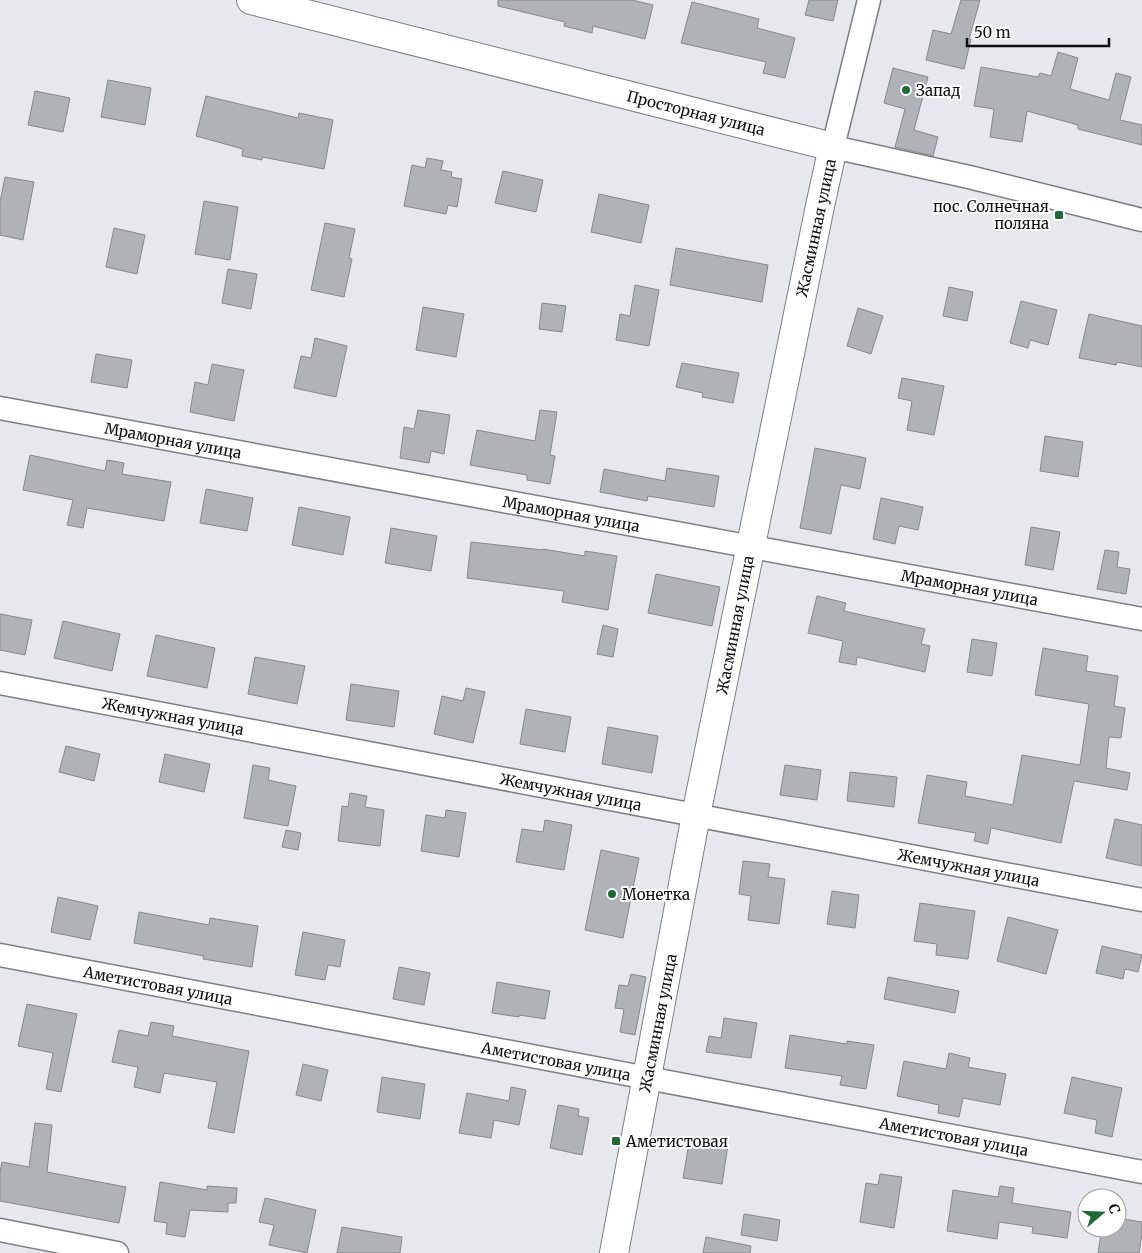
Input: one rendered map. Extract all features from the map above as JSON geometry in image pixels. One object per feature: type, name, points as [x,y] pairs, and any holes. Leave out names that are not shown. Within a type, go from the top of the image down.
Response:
[{"type":"street","name":"Просторная улица","points":[[251,0],[833,147],[969,177],[1142,220]]},
{"type":"street","name":"Жасминная улица","points":[[614,1253],[696,815],[750,546],[820,206],[869,0]]},
{"type":"street","name":"Мраморная улица","points":[[0,408],[1142,619]]},
{"type":"street","name":"Жемчужная улица","points":[[0,682],[1142,900]]},
{"type":"street","name":"Аметистовая улица","points":[[0,955],[647,1076],[1142,1172]]},
{"type":"street","points":[[0,1230],[117,1253]]},
{"type":"building","points":[[498,0],[632,0],[653,5],[645,39],[593,26],[592,33],[564,26],[565,22],[498,6]]},
{"type":"building","points":[[809,0],[838,0],[833,21],[805,15]]},
{"type":"building","points":[[961,0],[980,0],[969,39],[971,39],[964,69],[926,60],[933,30],[951,34]]},
{"type":"building","points":[[692,2],[759,19],[757,28],[795,38],[785,78],[763,73],[766,62],[681,43]]},
{"type":"building","points":[[1058,52],[1078,58],[1070,89],[1109,100],[1116,73],[1131,77],[1120,120],[1142,125],[1142,145],[1078,129],[1078,125],[1027,111],[1022,142],[990,137],[994,109],[974,106],[981,67],[1038,77],[1040,73],[1051,76]]},
{"type":"building","points":[[893,68],[928,77],[914,130],[938,137],[933,156],[895,147],[905,109],[884,103]]},
{"type":"building","points":[[108,80],[151,88],[145,125],[101,117]]},
{"type":"building","points":[[35,91],[70,98],[63,132],[28,125]]},
{"type":"building","points":[[206,96],[298,118],[299,113],[333,120],[324,169],[262,157],[262,160],[242,156],[243,149],[196,136]]},
{"type":"building","points":[[427,158],[443,161],[441,170],[452,172],[451,177],[462,179],[457,207],[448,205],[446,214],[404,206],[412,165],[425,168]]},
{"type":"building","points":[[503,171],[543,180],[536,212],[495,203]]},
{"type":"building","points":[[5,177],[34,182],[23,240],[0,235],[0,202]]},
{"type":"building","points":[[599,194],[649,205],[641,243],[591,232]]},
{"type":"building","points":[[204,201],[238,207],[230,260],[195,254]]},
{"type":"building","points":[[325,223],[355,229],[349,258],[352,259],[344,297],[311,290]]},
{"type":"building","points":[[114,228],[145,235],[137,274],[106,267]]},
{"type":"building","points":[[676,248],[768,265],[762,302],[670,285]]},
{"type":"building","points":[[228,269],[257,274],[251,309],[222,303]]},
{"type":"building","points":[[635,285],[659,290],[649,346],[616,340],[620,314],[630,316]]},
{"type":"building","points":[[949,287],[973,292],[967,321],[943,316]]},
{"type":"building","points":[[1021,301],[1057,310],[1048,345],[1030,340],[1028,348],[1010,343]]},
{"type":"building","points":[[542,303],[566,306],[562,332],[539,329]]},
{"type":"building","points":[[423,307],[464,314],[456,357],[416,350]]},
{"type":"building","points":[[858,308],[883,316],[871,354],[847,346]]},
{"type":"building","points":[[1089,314],[1142,326],[1142,367],[1117,362],[1116,365],[1079,358]]},
{"type":"building","points":[[315,338],[347,346],[336,397],[294,388],[301,356],[311,358]]},
{"type":"building","points":[[96,354],[132,360],[127,388],[91,382]]},
{"type":"building","points":[[682,363],[739,373],[733,403],[702,397],[703,393],[676,387]]},
{"type":"building","points":[[212,364],[244,370],[234,421],[190,412],[195,382],[208,385]]},
{"type":"building","points":[[902,378],[944,386],[934,435],[907,430],[912,401],[898,398]]},
{"type":"building","points":[[418,410],[450,415],[444,454],[431,451],[429,463],[400,458],[404,427],[414,429]]},
{"type":"building","points":[[540,410],[557,412],[550,455],[555,456],[550,484],[527,480],[527,475],[470,465],[477,430],[535,441]]},
{"type":"building","points":[[1045,436],[1083,442],[1078,477],[1040,471]]},
{"type":"building","points":[[815,448],[866,458],[860,489],[841,485],[831,534],[800,528]]},
{"type":"building","points":[[30,455],[105,471],[107,460],[124,463],[122,474],[171,482],[164,521],[87,508],[83,528],[67,525],[73,500],[23,490]]},
{"type":"building","points":[[667,468],[719,476],[714,507],[648,496],[647,501],[600,492],[604,469],[665,481]]},
{"type":"building","points":[[206,489],[253,498],[247,531],[200,523]]},
{"type":"building","points":[[881,498],[923,507],[918,530],[899,526],[895,544],[873,539]]},
{"type":"building","points":[[299,507],[350,517],[343,555],[292,545]]},
{"type":"building","points":[[1031,527],[1060,532],[1053,570],[1025,565]]},
{"type":"building","points":[[391,528],[437,536],[431,571],[385,563]]},
{"type":"building","points":[[471,542],[543,549],[585,556],[585,551],[617,556],[608,610],[562,602],[564,591],[467,578]]},
{"type":"building","points":[[1105,550],[1119,552],[1117,567],[1130,569],[1126,594],[1097,589]]},
{"type":"building","points":[[656,574],[720,587],[712,626],[648,613]]},
{"type":"building","points":[[817,596],[846,603],[844,611],[925,629],[921,644],[930,646],[925,672],[857,657],[856,665],[839,662],[843,641],[808,633]]},
{"type":"building","points":[[0,614],[32,620],[25,655],[0,650]]},
{"type":"building","points":[[63,621],[120,634],[112,671],[54,658]]},
{"type":"building","points":[[603,625],[618,629],[613,657],[597,654]]},
{"type":"building","points":[[156,635],[215,648],[207,688],[147,676]]},
{"type":"building","points":[[972,639],[997,643],[992,676],[967,672]]},
{"type":"building","points":[[1043,648],[1088,656],[1086,671],[1118,676],[1114,706],[1125,708],[1121,738],[1109,737],[1106,768],[1130,773],[1127,790],[1074,781],[1061,843],[991,828],[988,844],[974,841],[976,833],[918,823],[927,775],[967,782],[965,796],[1013,805],[1022,755],[1080,765],[1089,704],[1035,695]]},
{"type":"building","points":[[255,657],[305,666],[297,704],[248,694]]},
{"type":"building","points":[[351,684],[399,691],[394,727],[346,720]]},
{"type":"building","points":[[466,688],[485,692],[473,743],[434,734],[442,696],[463,701]]},
{"type":"building","points":[[526,709],[571,717],[565,752],[520,744]]},
{"type":"building","points":[[608,727],[658,736],[652,773],[602,764]]},
{"type":"building","points":[[66,746],[100,754],[94,781],[59,772]]},
{"type":"building","points":[[165,754],[210,764],[204,792],[159,782]]},
{"type":"building","points":[[253,765],[270,768],[268,780],[296,786],[288,826],[244,818]]},
{"type":"building","points":[[785,765],[821,770],[817,800],[780,795]]},
{"type":"building","points":[[850,772],[897,777],[894,807],[847,801]]},
{"type":"building","points":[[350,793],[367,796],[365,807],[384,810],[380,846],[338,841],[342,806],[348,807]]},
{"type":"building","points":[[446,810],[466,813],[459,857],[421,851],[426,815],[445,818]]},
{"type":"building","points":[[1115,819],[1142,825],[1142,866],[1106,858]]},
{"type":"building","points":[[545,820],[572,825],[564,870],[516,862],[522,829],[543,832]]},
{"type":"building","points":[[286,830],[301,833],[298,850],[282,847]]},
{"type":"building","name":"Монетка","points":[[601,850],[639,858],[623,938],[585,930]]},
{"type":"building","points":[[743,861],[770,864],[768,877],[785,879],[779,924],[748,920],[751,896],[739,894]]},
{"type":"building","points":[[832,891],[859,895],[855,928],[827,924]]},
{"type":"building","points":[[58,897],[98,906],[90,940],[51,932]]},
{"type":"building","points":[[920,903],[975,911],[968,959],[936,955],[937,944],[914,941]]},
{"type":"building","points":[[139,912],[209,925],[210,918],[258,926],[252,967],[203,959],[204,956],[134,943]]},
{"type":"building","points":[[1008,917],[1058,930],[1046,974],[997,961]]},
{"type":"building","points":[[303,932],[345,940],[340,967],[328,965],[325,980],[295,975]]},
{"type":"building","points":[[1102,946],[1142,955],[1138,972],[1125,969],[1123,979],[1096,973]]},
{"type":"building","points":[[399,967],[430,973],[424,1005],[393,999]]},
{"type":"building","points":[[631,974],[646,977],[635,1035],[620,1032],[624,1009],[615,1008],[619,985],[628,986]]},
{"type":"building","points":[[888,977],[959,991],[955,1013],[884,999]]},
{"type":"building","points":[[497,982],[550,991],[545,1019],[492,1013]]},
{"type":"building","points":[[27,1004],[77,1014],[61,1092],[46,1089],[53,1053],[18,1046]]},
{"type":"building","points":[[724,1018],[757,1023],[751,1058],[706,1052],[709,1036],[721,1038]]},
{"type":"building","points":[[151,1022],[174,1026],[172,1036],[249,1051],[234,1133],[208,1128],[217,1082],[164,1073],[160,1093],[134,1087],[138,1067],[112,1062],[119,1030],[148,1036]]},
{"type":"building","points":[[790,1035],[847,1044],[847,1041],[874,1045],[866,1089],[840,1085],[842,1076],[785,1068]]},
{"type":"building","points":[[949,1053],[970,1058],[968,1067],[1006,1074],[1000,1105],[963,1098],[959,1117],[938,1113],[939,1105],[897,1096],[904,1061],[946,1069]]},
{"type":"building","points":[[303,1064],[328,1070],[321,1101],[296,1095]]},
{"type":"building","points":[[382,1077],[425,1084],[420,1119],[377,1112]]},
{"type":"building","points":[[1072,1077],[1122,1088],[1112,1137],[1095,1133],[1097,1120],[1064,1113]]},
{"type":"building","points":[[511,1087],[526,1090],[519,1125],[494,1120],[491,1138],[459,1133],[467,1093],[509,1101]]},
{"type":"building","points":[[558,1105],[579,1109],[578,1116],[589,1118],[582,1155],[550,1148]]},
{"type":"building","points":[[35,1123],[52,1125],[47,1172],[126,1187],[119,1223],[0,1201],[2,1162],[29,1167]]},
{"type":"building","points":[[690,1138],[728,1145],[722,1184],[683,1178]]},
{"type":"building","points":[[880,1174],[902,1177],[894,1228],[860,1222],[866,1183],[878,1185]]},
{"type":"building","points":[[160,1182],[207,1190],[207,1186],[237,1188],[236,1203],[228,1203],[228,1212],[190,1210],[185,1237],[166,1234],[167,1223],[154,1221]]},
{"type":"building","points":[[1000,1186],[1014,1188],[1012,1203],[1071,1212],[1067,1238],[1032,1233],[1033,1227],[999,1222],[997,1239],[947,1231],[953,1190],[998,1197]]},
{"type":"building","points":[[265,1198],[316,1210],[307,1253],[269,1245],[274,1225],[259,1222]]},
{"type":"building","points":[[744,1214],[780,1220],[777,1241],[741,1235]]},
{"type":"building","points":[[1127,1220],[1142,1222],[1139,1253],[1098,1253],[1100,1238],[1127,1238]]},
{"type":"building","points":[[342,1227],[402,1237],[400,1253],[337,1253]]},
{"type":"building","points":[[706,1237],[751,1246],[750,1253],[703,1253]]},
{"type":"place","name":"Запад","points":[[906,90]]},
{"type":"place","name":"пос. Солнечная поляна","points":[[1059,215]]},
{"type":"place","name":"Монетка","points":[[612,894]]},
{"type":"place","name":"Аметистовая","points":[[616,1141]]}]
